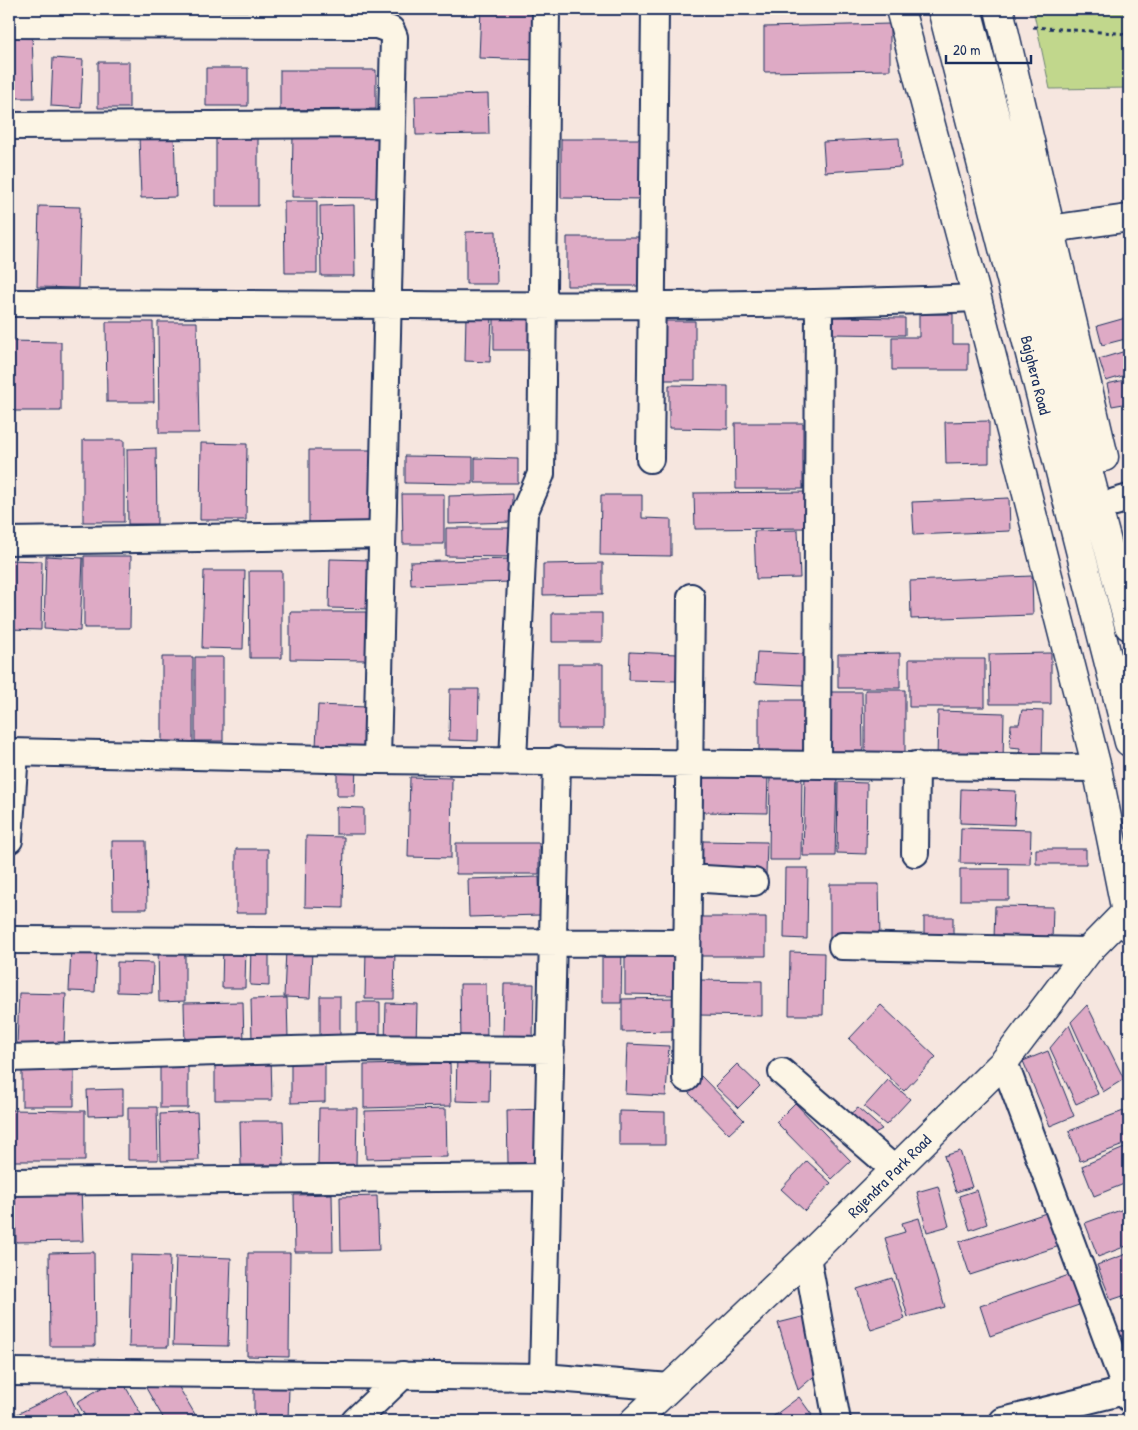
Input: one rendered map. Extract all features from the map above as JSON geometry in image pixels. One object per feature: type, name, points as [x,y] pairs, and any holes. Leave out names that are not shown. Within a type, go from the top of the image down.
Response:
[{"type":"street","points":[[513,761],[523,522],[526,506],[538,485],[541,474],[546,9]]},
{"type":"street","points":[[650,459],[655,9]]},
{"type":"street","points":[[900,9],[978,298],[1097,768],[1128,916]]},
{"type":"street","name":"Bajghera Road","points":[[942,9],[1129,742]]},
{"type":"street","name":"Bajghera Road","points":[[967,9],[1129,626]]},
{"type":"street","points":[[1000,17],[1050,229],[1122,500],[1129,563]]},
{"type":"street","points":[[9,24],[377,25],[390,30],[394,37],[377,760]]},
{"type":"street","points":[[9,126],[392,124]]},
{"type":"street","points":[[1050,229],[1129,218]]},
{"type":"street","points":[[9,303],[388,303],[544,306],[819,304],[978,298]]},
{"type":"street","points":[[817,764],[819,304]]},
{"type":"street","points":[[9,541],[382,535]]},
{"type":"street","points":[[686,1078],[691,598]]},
{"type":"street","points":[[9,840],[12,752],[377,760],[557,760],[1097,768]]},
{"type":"street","points":[[543,1377],[557,760]]},
{"type":"street","points":[[915,853],[916,766]]},
{"type":"street","points":[[688,878],[754,882]]},
{"type":"street","name":"Rajendra Park Road","points":[[634,1421],[807,1257],[1004,1062],[1088,951],[1128,916]]},
{"type":"street","points":[[9,940],[687,943]]},
{"type":"street","points":[[842,946],[1088,951]]},
{"type":"street","points":[[9,1058],[362,1048],[550,1050]]},
{"type":"street","points":[[1003,1421],[1128,1393],[1004,1062]]},
{"type":"street","points":[[782,1072],[895,1170]]},
{"type":"street","points":[[9,1182],[548,1177]]},
{"type":"street","points":[[807,1257],[837,1421]]},
{"type":"street","points":[[9,1392],[51,1371]]},
{"type":"street","points":[[9,1372],[543,1377],[670,1387]]},
{"type":"street","points":[[355,1421],[403,1375]]},
{"type":"path","points":[[1000,17],[1129,34]]},
{"type":"green space","points":[[1033,9],[1129,9],[1129,88],[1050,89]]},
{"type":"building","points":[[80,9],[80,11],[44,10]]},
{"type":"building","points":[[88,9],[132,9],[132,13],[88,12]]},
{"type":"building","points":[[165,9],[236,9],[236,12],[165,11]]},
{"type":"building","points":[[242,9],[292,9],[292,14],[242,14]]},
{"type":"building","points":[[481,9],[541,9],[540,60],[479,58]]},
{"type":"building","points":[[890,24],[890,70],[764,72],[764,27]]},
{"type":"building","points":[[32,33],[34,98],[9,98],[9,34]]},
{"type":"building","points":[[53,58],[83,60],[81,108],[51,106]]},
{"type":"building","points":[[98,62],[129,62],[129,108],[98,108]]},
{"type":"building","points":[[206,68],[248,68],[248,106],[206,106]]},
{"type":"building","points":[[280,70],[376,70],[376,109],[280,110]]},
{"type":"building","points":[[488,94],[489,134],[416,135],[415,96]]},
{"type":"building","points":[[293,133],[386,133],[386,198],[292,197]]},
{"type":"building","points":[[174,134],[176,197],[141,198],[139,135]]},
{"type":"building","points":[[216,138],[258,138],[258,206],[216,206]]},
{"type":"building","points":[[899,138],[901,167],[825,172],[823,142]]},
{"type":"building","points":[[561,139],[645,139],[645,199],[561,198]]},
{"type":"building","points":[[284,201],[317,201],[317,273],[285,273]]},
{"type":"building","points":[[354,205],[355,276],[321,276],[320,206]]},
{"type":"building","points":[[39,206],[80,207],[78,288],[37,287]]},
{"type":"building","points":[[496,231],[497,284],[466,284],[466,232]]},
{"type":"building","points":[[567,237],[641,237],[641,286],[567,286]]},
{"type":"building","points":[[494,313],[541,313],[541,350],[494,350]]},
{"type":"building","points":[[466,314],[492,315],[490,362],[465,361]]},
{"type":"building","points":[[919,314],[953,314],[953,344],[968,344],[968,370],[892,370],[892,337],[919,337]]},
{"type":"building","points":[[833,317],[905,318],[905,335],[833,334]]},
{"type":"building","points":[[1129,317],[1129,338],[1102,345],[1097,326]]},
{"type":"building","points":[[664,321],[695,321],[695,380],[663,380]]},
{"type":"building","points":[[106,322],[153,322],[154,402],[107,402]]},
{"type":"building","points":[[158,322],[197,322],[199,433],[159,433]]},
{"type":"building","points":[[9,341],[61,342],[61,411],[9,411]]},
{"type":"building","points":[[1129,350],[1129,374],[1106,381],[1099,359]]},
{"type":"building","points":[[1129,379],[1129,403],[1112,406],[1107,384]]},
{"type":"building","points":[[669,385],[728,386],[728,429],[669,428]]},
{"type":"building","points":[[989,421],[989,463],[946,464],[945,422]]},
{"type":"building","points":[[735,423],[803,423],[803,489],[736,489]]},
{"type":"building","points":[[83,440],[124,440],[124,522],[83,522]]},
{"type":"building","points":[[201,443],[247,444],[246,520],[200,520]]},
{"type":"building","points":[[156,448],[157,524],[128,524],[127,449]]},
{"type":"building","points":[[309,450],[381,450],[381,530],[309,530]]},
{"type":"building","points":[[405,456],[473,457],[473,484],[405,483]]},
{"type":"building","points":[[475,458],[518,459],[518,483],[475,483]]},
{"type":"building","points":[[808,492],[808,528],[695,529],[694,493]]},
{"type":"building","points":[[402,494],[444,494],[444,544],[403,544]]},
{"type":"building","points":[[512,494],[512,522],[449,524],[449,496]]},
{"type":"building","points":[[601,495],[642,495],[642,518],[671,519],[671,556],[600,555]]},
{"type":"building","points":[[1009,498],[1010,531],[914,535],[912,502]]},
{"type":"building","points":[[446,528],[512,528],[512,557],[446,556]]},
{"type":"building","points":[[798,530],[800,578],[756,579],[754,531]]},
{"type":"building","points":[[46,556],[83,558],[80,631],[44,629]]},
{"type":"building","points":[[84,556],[131,556],[130,628],[84,628]]},
{"type":"building","points":[[330,559],[372,560],[371,609],[329,608]]},
{"type":"building","points":[[509,559],[510,582],[411,585],[410,562]]},
{"type":"building","points":[[9,560],[42,561],[41,630],[9,629]]},
{"type":"building","points":[[603,563],[603,594],[543,595],[543,564]]},
{"type":"building","points":[[204,571],[245,571],[243,649],[202,648]]},
{"type":"building","points":[[249,571],[282,571],[282,658],[250,658]]},
{"type":"building","points":[[1032,576],[1033,615],[911,619],[910,581]]},
{"type":"building","points":[[290,612],[366,612],[366,660],[290,659]]},
{"type":"building","points":[[552,613],[602,613],[602,642],[552,642]]},
{"type":"building","points":[[630,652],[677,654],[676,681],[629,680]]},
{"type":"building","points":[[757,652],[805,654],[804,685],[755,683]]},
{"type":"building","points":[[900,653],[900,688],[838,688],[838,654]]},
{"type":"building","points":[[1051,653],[1051,704],[990,704],[989,654]]},
{"type":"building","points":[[162,657],[193,657],[193,743],[162,742]]},
{"type":"building","points":[[195,657],[223,657],[223,741],[195,741]]},
{"type":"building","points":[[909,659],[985,659],[985,707],[909,707]]},
{"type":"building","points":[[558,664],[603,664],[603,729],[558,729]]},
{"type":"building","points":[[450,689],[479,689],[478,741],[449,740]]},
{"type":"building","points":[[865,690],[905,690],[905,756],[865,756]]},
{"type":"building","points":[[827,692],[862,692],[863,757],[828,757]]},
{"type":"building","points":[[759,700],[811,700],[810,757],[759,757]]},
{"type":"building","points":[[318,705],[366,707],[364,748],[316,747]]},
{"type":"building","points":[[1022,710],[1043,711],[1042,760],[1019,760],[1020,748],[1010,747],[1011,724],[1019,724]]},
{"type":"building","points":[[938,711],[1004,713],[1003,761],[937,759]]},
{"type":"building","points":[[337,762],[356,762],[355,796],[337,796]]},
{"type":"building","points":[[703,771],[768,772],[767,813],[702,812]]},
{"type":"building","points":[[770,772],[802,772],[801,860],[769,860]]},
{"type":"building","points":[[805,775],[837,776],[835,856],[803,856]]},
{"type":"building","points":[[410,777],[452,778],[451,858],[408,857]]},
{"type":"building","points":[[838,782],[867,783],[866,854],[837,853]]},
{"type":"building","points":[[961,789],[1016,791],[1014,825],[960,823]]},
{"type":"building","points":[[336,807],[364,808],[364,834],[336,834]]},
{"type":"building","points":[[961,828],[1031,830],[1030,864],[960,863]]},
{"type":"building","points":[[306,836],[344,837],[343,908],[305,907]]},
{"type":"building","points":[[112,841],[146,841],[147,909],[113,909]]},
{"type":"building","points":[[702,841],[767,842],[766,874],[702,873]]},
{"type":"building","points":[[456,843],[539,843],[539,874],[456,874]]},
{"type":"building","points":[[236,849],[268,849],[268,913],[236,913]]},
{"type":"building","points":[[1036,849],[1086,849],[1086,864],[1036,864]]},
{"type":"building","points":[[785,868],[808,868],[807,939],[784,938]]},
{"type":"building","points":[[960,869],[1009,869],[1009,900],[960,900]]},
{"type":"building","points":[[539,877],[540,915],[469,917],[468,879]]},
{"type":"building","points":[[830,884],[879,884],[880,940],[830,940]]},
{"type":"building","points":[[995,906],[1053,907],[1052,940],[994,939]]},
{"type":"building","points":[[700,917],[766,917],[766,956],[700,956]]},
{"type":"building","points":[[924,917],[953,917],[953,943],[924,943]]},
{"type":"building","points":[[223,942],[246,943],[245,988],[222,988]]},
{"type":"building","points":[[158,945],[185,945],[185,1001],[159,1002]]},
{"type":"building","points":[[251,946],[269,946],[269,986],[250,985]]},
{"type":"building","points":[[71,948],[97,949],[95,992],[69,991]]},
{"type":"building","points":[[366,948],[395,949],[394,999],[365,999]]},
{"type":"building","points":[[602,948],[622,948],[621,1003],[602,1003]]},
{"type":"building","points":[[286,949],[312,950],[310,998],[284,997]]},
{"type":"building","points":[[625,950],[675,951],[674,995],[625,994]]},
{"type":"building","points":[[790,952],[824,953],[823,1015],[789,1015]]},
{"type":"building","points":[[117,962],[153,963],[152,993],[117,992]]},
{"type":"building","points":[[699,980],[762,981],[762,1016],[698,1015]]},
{"type":"building","points":[[460,984],[486,984],[487,1039],[461,1039]]},
{"type":"building","points":[[504,984],[534,984],[533,1038],[503,1038]]},
{"type":"building","points":[[19,993],[66,994],[64,1047],[17,1045]]},
{"type":"building","points":[[320,996],[340,996],[340,1041],[320,1040]]},
{"type":"building","points":[[287,998],[288,1039],[252,1040],[251,999]]},
{"type":"building","points":[[674,998],[674,1031],[622,1032],[622,999]]},
{"type":"building","points":[[243,1002],[244,1043],[185,1044],[184,1003]]},
{"type":"building","points":[[357,1002],[380,1002],[380,1042],[357,1042]]},
{"type":"building","points":[[386,1003],[417,1004],[416,1045],[385,1044]]},
{"type":"building","points":[[881,1005],[936,1057],[904,1091],[849,1039]]},
{"type":"building","points":[[1087,1005],[1124,1079],[1103,1092],[1071,1022]]},
{"type":"building","points":[[1069,1025],[1098,1094],[1076,1104],[1050,1048]]},
{"type":"building","points":[[627,1044],[669,1046],[666,1096],[625,1094]]},
{"type":"building","points":[[1048,1051],[1074,1116],[1050,1126],[1023,1061]]},
{"type":"building","points":[[457,1054],[490,1054],[489,1102],[456,1101]]},
{"type":"building","points":[[215,1056],[271,1056],[272,1100],[215,1100]]},
{"type":"building","points":[[325,1057],[325,1102],[291,1103],[291,1058]]},
{"type":"building","points":[[22,1058],[74,1058],[74,1106],[22,1106]]},
{"type":"building","points":[[160,1062],[188,1062],[188,1108],[160,1108]]},
{"type":"building","points":[[450,1063],[451,1106],[364,1108],[364,1065]]},
{"type":"building","points":[[737,1064],[760,1086],[738,1108],[715,1086]]},
{"type":"building","points":[[701,1076],[744,1120],[729,1134],[686,1090]]},
{"type":"building","points":[[888,1080],[910,1099],[886,1125],[864,1107]]},
{"type":"building","points":[[123,1089],[123,1115],[88,1116],[87,1090]]},
{"type":"building","points":[[795,1103],[851,1161],[832,1179],[776,1122]]},
{"type":"building","points":[[128,1107],[157,1107],[158,1160],[128,1160]]},
{"type":"building","points":[[319,1108],[357,1108],[356,1166],[318,1165]]},
{"type":"building","points":[[858,1108],[882,1129],[868,1137],[843,1119]]},
{"type":"building","points":[[446,1109],[447,1157],[366,1159],[365,1111]]},
{"type":"building","points":[[546,1109],[547,1162],[508,1163],[507,1110]]},
{"type":"building","points":[[1129,1109],[1129,1143],[1080,1161],[1069,1131]]},
{"type":"building","points":[[9,1110],[85,1111],[85,1161],[9,1161]]},
{"type":"building","points":[[619,1111],[665,1112],[665,1145],[619,1145]]},
{"type":"building","points":[[197,1112],[199,1160],[161,1161],[160,1114]]},
{"type":"building","points":[[240,1121],[283,1121],[284,1165],[241,1165]]},
{"type":"building","points":[[1129,1146],[1129,1182],[1094,1196],[1082,1166]]},
{"type":"building","points":[[960,1151],[972,1187],[956,1192],[944,1156]]},
{"type":"building","points":[[807,1161],[831,1183],[805,1211],[781,1189]]},
{"type":"building","points":[[938,1186],[949,1226],[927,1232],[917,1192]]},
{"type":"building","points":[[81,1189],[83,1241],[16,1242],[15,1190]]},
{"type":"building","points":[[977,1190],[987,1224],[970,1230],[959,1196]]},
{"type":"building","points":[[332,1194],[333,1252],[295,1252],[294,1195]]},
{"type":"building","points":[[377,1196],[379,1250],[341,1251],[340,1197]]},
{"type":"building","points":[[1129,1207],[1129,1245],[1098,1257],[1085,1223]]},
{"type":"building","points":[[1055,1210],[1066,1244],[970,1275],[959,1242]]},
{"type":"building","points":[[919,1218],[945,1307],[908,1317],[885,1238],[905,1232],[902,1223]]},
{"type":"building","points":[[94,1252],[95,1346],[50,1346],[49,1253]]},
{"type":"building","points":[[248,1253],[290,1253],[289,1357],[247,1356]]},
{"type":"building","points":[[1129,1253],[1129,1294],[1111,1300],[1097,1265]]},
{"type":"building","points":[[131,1255],[170,1256],[168,1347],[129,1347]]},
{"type":"building","points":[[176,1256],[231,1258],[228,1346],[173,1345]]},
{"type":"building","points":[[1069,1275],[1079,1305],[990,1336],[980,1306]]},
{"type":"building","points":[[892,1278],[905,1319],[871,1330],[857,1289]]},
{"type":"building","points":[[806,1316],[820,1371],[798,1390],[778,1323]]},
{"type":"building","points":[[1129,1328],[1129,1364],[1118,1332]]},
{"type":"building","points":[[171,1374],[199,1421],[165,1421],[146,1388]]},
{"type":"building","points":[[120,1377],[145,1421],[88,1421],[77,1402]]},
{"type":"building","points":[[254,1386],[289,1387],[288,1421],[254,1421]]},
{"type":"building","points":[[67,1390],[82,1421],[13,1421],[11,1417]]},
{"type":"building","points":[[799,1397],[812,1415],[804,1421],[767,1421]]}]
